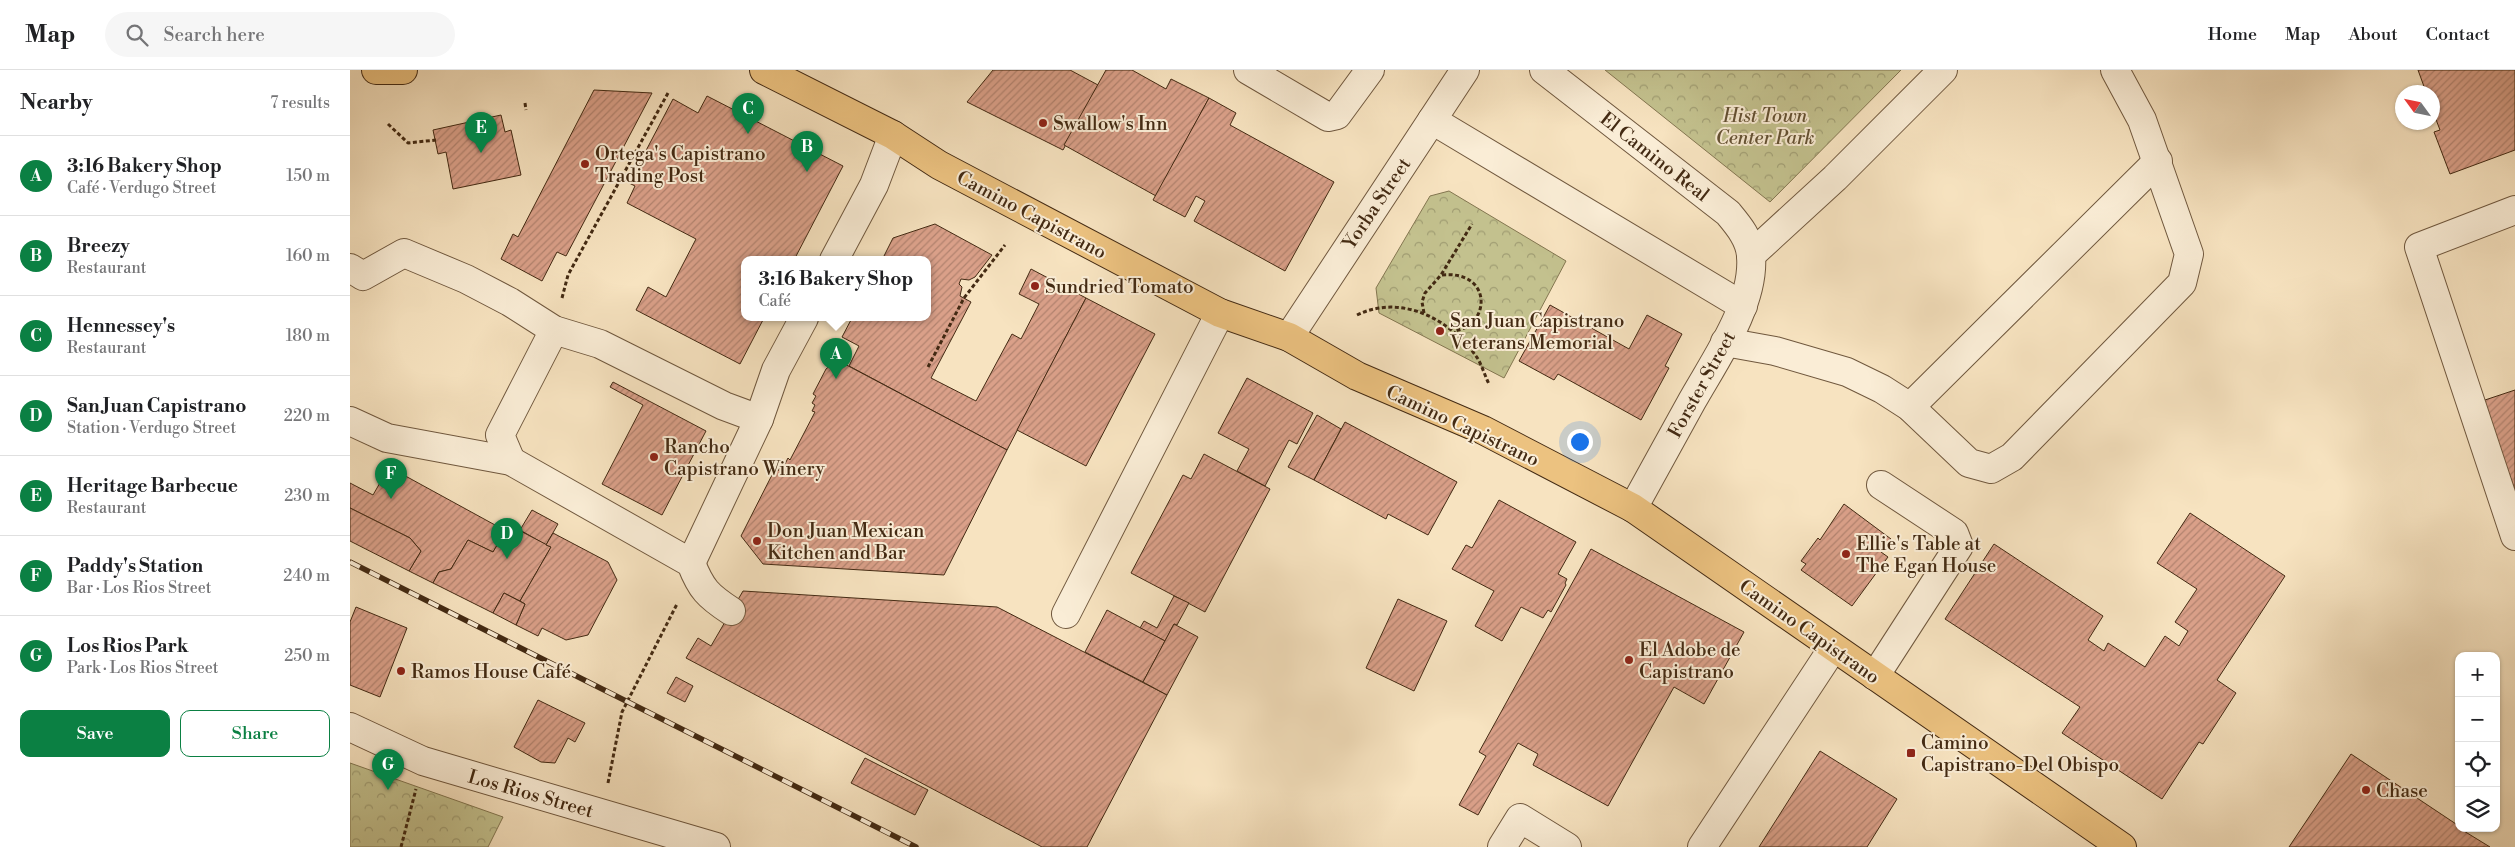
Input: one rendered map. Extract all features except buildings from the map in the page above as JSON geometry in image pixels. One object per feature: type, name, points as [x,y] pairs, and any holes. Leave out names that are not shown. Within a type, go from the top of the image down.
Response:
[{"type":"main road","points":[[376,70],[403,70]]},
{"type":"main road","name":"Camino Capistrano","points":[[764,70],[893,135],[939,165],[1220,313],[1289,337],[1357,376],[1483,430],[1633,508],[2122,847]]},
{"type":"street","points":[[1248,70],[1328,117],[1337,115],[1370,70]]},
{"type":"street","name":"Yorba Street","points":[[1289,337],[1465,70]]},
{"type":"street","name":"El Camino Real","points":[[1544,70],[1728,213],[1743,232],[1751,255]]},
{"type":"street","points":[[1751,255],[1835,178],[1943,70]]},
{"type":"street","points":[[1725,342],[1775,351],[1847,372],[1910,407],[1969,463],[1991,469],[2012,457],[2182,283],[2189,254],[2158,161],[2142,120],[2115,70]]},
{"type":"street","points":[[1432,120],[1743,306]]},
{"type":"street","points":[[836,256],[874,185],[893,135]]},
{"type":"street","points":[[1910,407],[2158,161]]},
{"type":"street","points":[[2515,210],[2419,247],[2515,536]]},
{"type":"street","points":[[356,272],[404,253],[475,284],[510,302],[554,330],[600,344],[724,406],[759,419]]},
{"type":"street","name":"Forster Street","points":[[1633,508],[1743,306],[1750,280],[1751,255]]},
{"type":"street","points":[[1066,614],[1220,313]]},
{"type":"street","points":[[690,563],[759,419],[776,370],[802,321]]},
{"type":"street","points":[[511,460],[500,435],[554,330]]},
{"type":"street","points":[[350,422],[387,438],[511,460],[690,563],[699,585],[716,601],[731,611]]},
{"type":"street","points":[[1875,676],[1959,546],[1954,533],[1881,485]]},
{"type":"street","points":[[1702,847],[1833,648]]},
{"type":"street","name":"Los Rios Street","points":[[350,727],[423,761],[716,847]]},
{"type":"street","points":[[1502,847],[1520,818],[1567,847]]},
{"type":"path","points":[[554,330],[568,275],[668,93]]},
{"type":"path","points":[[525,103],[526,110]]},
{"type":"path","points":[[388,124],[408,143],[436,140]]},
{"type":"path","points":[[1424,313],[1422,302],[1424,293],[1441,275],[1472,224]]},
{"type":"path","points":[[928,368],[964,298],[1004,245]]},
{"type":"path","points":[[1441,275],[1463,276],[1474,283],[1481,293],[1482,302],[1474,320],[1466,327],[1453,331]]},
{"type":"path","points":[[1357,315],[1368,310],[1390,307],[1408,308],[1424,313],[1453,331],[1479,360],[1488,384]]},
{"type":"path","points":[[601,813],[622,712],[675,610],[690,563]]},
{"type":"path","points":[[401,847],[423,761]]},
{"type":"green space","name":"Hist Town Center Park","points":[[1605,70],[1901,70],[1770,202]]},
{"type":"green space","points":[[1449,191],[1566,261],[1504,378],[1379,313],[1376,288],[1430,196]]},
{"type":"green space","points":[[350,763],[503,817],[488,847],[350,847]]},
{"type":"railway","points":[[350,562],[916,847]]},
{"type":"place","name":"Swallow's Inn","points":[[1043,123]]},
{"type":"place","name":"Hennessey's","points":[[748,134]]},
{"type":"place","name":"Heritage Barbecue","points":[[481,153]]},
{"type":"place","name":"Ortega's Capistrano Trading Post","points":[[585,164]]},
{"type":"place","name":"Breezy","points":[[807,172]]},
{"type":"place","name":"Sundried Tomato","points":[[1035,286]]},
{"type":"place","name":"San Juan Capistrano Veterans Memorial","points":[[1440,331]]},
{"type":"place","name":"3:16 Bakery Shop","points":[[836,379]]},
{"type":"place","name":"Rancho Capistrano Winery","points":[[654,457]]},
{"type":"place","name":"Paddy's Station","points":[[391,499]]},
{"type":"place","name":"Don Juan Mexican Kitchen and Bar","points":[[757,541]]},
{"type":"place","name":"Ellie's Table at The Egan House","points":[[1846,554]]},
{"type":"place","name":"San Juan Capistrano","points":[[507,559]]},
{"type":"place","name":"El Adobe de Capistrano","points":[[1629,660]]},
{"type":"place","name":"Ramos House Café","points":[[401,671]]},
{"type":"place","name":"Camino Capistrano-Del Obispo","points":[[1911,753]]},
{"type":"place","name":"Los Rios Park","points":[[388,790]]},
{"type":"place","name":"Chase","points":[[2366,790]]}]
